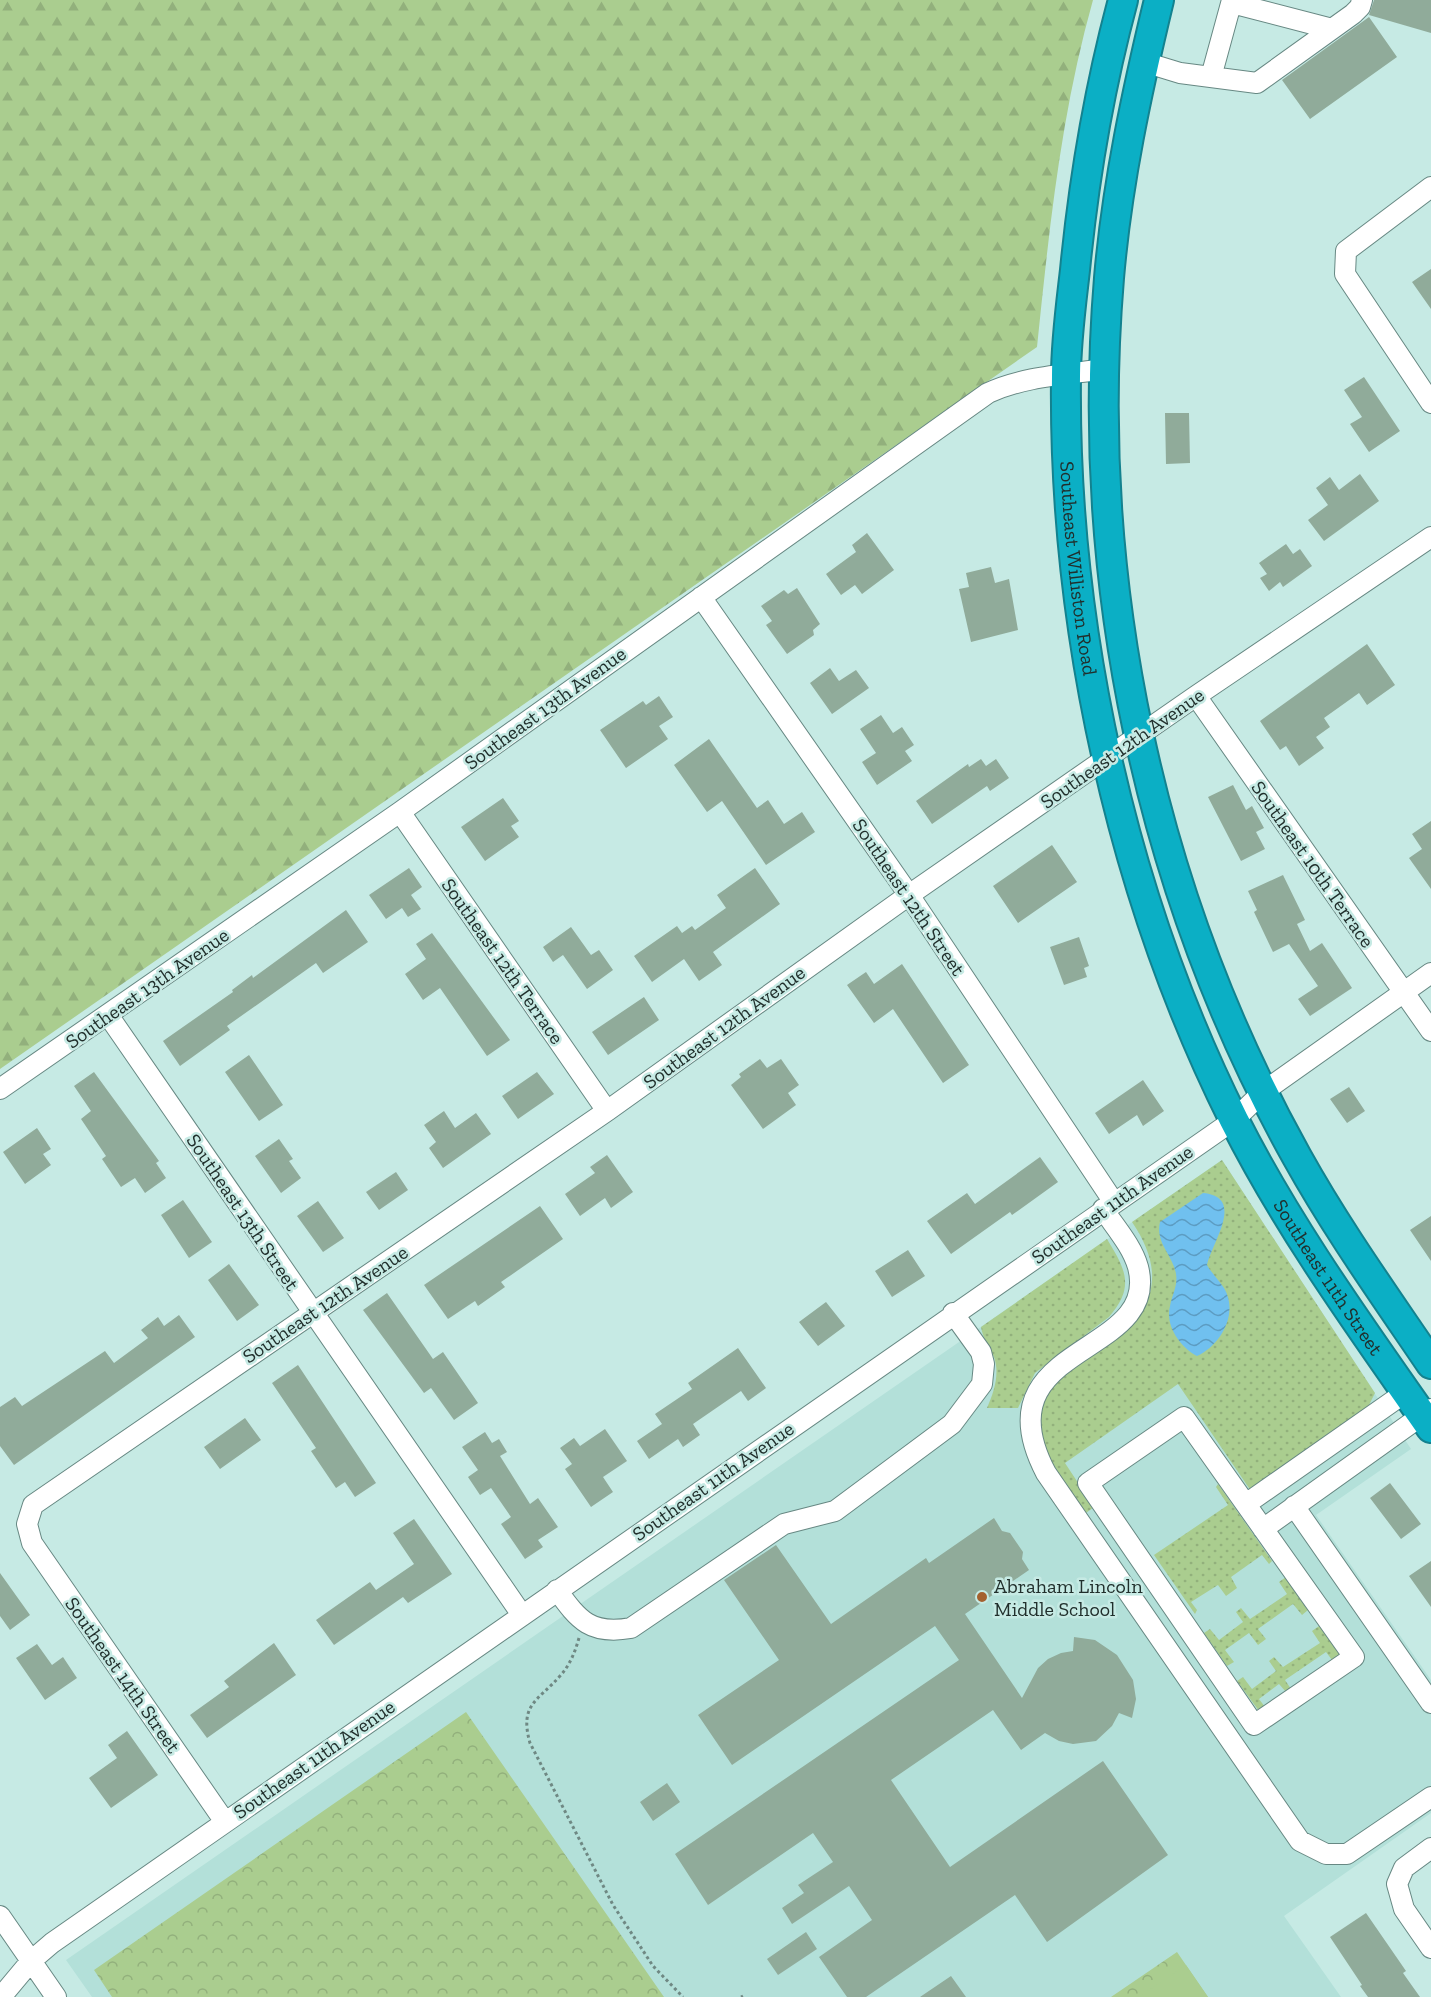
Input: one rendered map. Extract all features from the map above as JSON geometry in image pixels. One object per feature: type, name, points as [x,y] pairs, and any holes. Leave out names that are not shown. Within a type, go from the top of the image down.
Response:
[{"type":"highway","name":"Southeast Williston Road","points":[[1123,0],[1108,54],[1081,207],[1066,374],[1072,519],[1084,628],[1105,760],[1159,938],[1234,1120]]},
{"type":"highway","name":"Southeast Williston Road","points":[[1159,0],[1144,62],[1118,203],[1109,279],[1105,369],[1106,496],[1118,612],[1138,737],[1165,837],[1192,921],[1224,1006],[1263,1092]]},
{"type":"highway","points":[[1108,54],[1144,62]]},
{"type":"highway","name":"Southeast 11th Street","points":[[1263,1092],[1333,1218],[1431,1364]]},
{"type":"highway","name":"Southeast 11th Street","points":[[1234,1120],[1300,1234],[1423,1411]]},
{"type":"highway","points":[[1423,1411],[1431,1375]]},
{"type":"street","points":[[1144,62],[1180,73],[1257,83],[1360,7],[1362,0]]},
{"type":"street","points":[[1211,77],[1232,2],[1332,29]]},
{"type":"street","points":[[1431,187],[1368,232],[1346,251],[1345,258],[1345,274],[1431,403]]},
{"type":"street","name":"Southeast 13th Avenue","points":[[0,1089],[400,812],[988,393],[1011,382],[1105,369]]},
{"type":"street","name":"Southeast 12th Avenue","points":[[27,1524],[33,1505],[607,1111],[909,895],[1431,537]]},
{"type":"street","name":"Southeast 12th Street","points":[[701,597],[909,895],[1108,1205],[1132,1251],[1140,1284],[1129,1316],[1116,1328],[1054,1369],[1036,1394],[1029,1426],[1030,1439],[1046,1473],[1300,1841],[1326,1854],[1347,1854],[1431,1797]]},
{"type":"street","name":"Southeast 10th Terrace","points":[[1197,696],[1431,1031]]},
{"type":"street","name":"Southeast 12th Terrace","points":[[400,812],[607,1111]]},
{"type":"street","name":"Southeast 11th Avenue","points":[[1,1997],[31,1961],[52,1943],[1108,1205],[1234,1120],[1263,1092],[1431,973]]},
{"type":"street","name":"Southeast 13th Street","points":[[108,1015],[522,1615]]},
{"type":"street","points":[[557,1590],[575,1616],[584,1622],[611,1632],[631,1628],[784,1524],[835,1511],[952,1424],[982,1384],[984,1364],[981,1352],[953,1313]]},
{"type":"street","points":[[1246,1504],[1292,1472],[1423,1411]]},
{"type":"street","points":[[1263,1529],[1423,1411]]},
{"type":"street","points":[[1184,1417],[1263,1529],[1354,1657],[1254,1725],[1088,1483],[1184,1417]]},
{"type":"street","points":[[1292,1472],[1301,1501],[1431,1703]]},
{"type":"street","name":"Southeast 14th Street","points":[[27,1524],[32,1543],[225,1822]]},
{"type":"street","points":[[1431,1848],[1404,1868],[1397,1884],[1404,1909],[1431,1948]]},
{"type":"street","points":[[0,1916],[56,1997]]},
{"type":"path","points":[[584,1622],[568,1666],[533,1701],[527,1714],[526,1727],[538,1762],[613,1905],[653,1966],[683,1997]]},
{"type":"shaded area","name":"Abraham Lincoln Middle School","points":[[1222,1160],[1411,1449],[1316,1515],[1431,1680],[1431,1813],[1284,1916],[1341,1997],[92,1997],[66,1960]]},
{"type":"green space","points":[[0,0],[1093,0],[1072,86],[1057,172],[1037,347],[0,1069]]},
{"type":"green space","points":[[1222,1160],[1375,1393],[1368,1407],[1251,1491],[1178,1384],[1065,1463],[1094,1507],[1086,1513],[1053,1465],[1045,1449],[1040,1415],[1046,1398],[1058,1380],[1131,1327],[1141,1314],[1151,1288],[1151,1262],[1147,1249],[1132,1222]]},
{"type":"green space","points":[[1107,1239],[1119,1260],[1125,1278],[1125,1287],[1117,1306],[1109,1317],[1035,1373],[1018,1408],[987,1408],[994,1389],[996,1363],[981,1327]]},
{"type":"green space","points":[[1218,1484],[1272,1561],[1269,1564],[1262,1555],[1231,1577],[1237,1588],[1226,1596],[1218,1585],[1191,1602],[1197,1610],[1195,1614],[1154,1555],[1228,1505],[1216,1487]]},
{"type":"green space","points":[[1286,1577],[1308,1610],[1302,1615],[1293,1604],[1258,1629],[1266,1639],[1258,1645],[1249,1633],[1225,1650],[1234,1662],[1227,1666],[1204,1633],[1210,1629],[1219,1640],[1243,1622],[1236,1612],[1241,1608],[1250,1619],[1287,1594],[1279,1582]]},
{"type":"green space","points":[[1319,1626],[1340,1654],[1332,1660],[1326,1652],[1285,1680],[1291,1689],[1286,1692],[1279,1684],[1259,1699],[1265,1707],[1259,1711],[1237,1681],[1243,1677],[1252,1689],[1276,1671],[1269,1661],[1274,1657],[1283,1667],[1320,1643],[1312,1631]]},
{"type":"green space","points":[[466,1712],[664,1997],[112,1997],[94,1970]]},
{"type":"green space","points":[[1177,1952],[1208,1997],[1111,1997]]},
{"type":"green space","points":[[1186,1965],[1208,1997],[1139,1997]]},
{"type":"water","points":[[1203,1193],[1216,1196],[1222,1203],[1224,1211],[1223,1222],[1207,1265],[1224,1288],[1229,1308],[1228,1318],[1220,1336],[1206,1351],[1197,1356],[1185,1347],[1172,1328],[1169,1314],[1176,1286],[1176,1274],[1162,1243],[1159,1229],[1160,1222]]},
{"type":"building","points":[[1374,0],[1431,0],[1431,33],[1369,15]]},
{"type":"building","points":[[1369,17],[1397,57],[1310,119],[1282,80]]},
{"type":"building","points":[[1431,269],[1431,309],[1412,282]]},
{"type":"building","points":[[1364,377],[1400,431],[1369,452],[1350,424],[1362,417],[1344,390]]},
{"type":"building","points":[[1165,413],[1189,413],[1190,463],[1166,464]]},
{"type":"building","points":[[1360,474],[1379,501],[1324,541],[1308,520],[1328,505],[1316,488],[1330,477],[1339,490]]},
{"type":"building","points":[[867,533],[894,570],[862,594],[855,585],[841,595],[826,574],[856,552],[852,545]]},
{"type":"building","points":[[1286,544],[1293,554],[1300,549],[1312,566],[1283,587],[1280,582],[1269,591],[1260,578],[1267,574],[1259,563]]},
{"type":"building","points":[[991,567],[995,583],[1009,579],[1018,630],[971,642],[959,589],[969,587],[966,573]]},
{"type":"building","points":[[797,588],[820,624],[813,630],[814,635],[787,654],[766,625],[772,621],[761,606],[784,590],[788,594]]},
{"type":"building","points":[[1367,644],[1395,685],[1367,705],[1359,693],[1324,718],[1330,727],[1316,737],[1324,748],[1299,766],[1286,746],[1280,750],[1260,721]]},
{"type":"building","points":[[830,668],[839,681],[856,670],[869,688],[832,714],[810,683]]},
{"type":"building","points":[[659,696],[673,717],[659,726],[668,739],[626,768],[600,730],[643,701],[646,705]]},
{"type":"building","points":[[881,715],[893,733],[902,727],[914,745],[905,751],[912,761],[877,785],[862,762],[876,753],[860,729]]},
{"type":"building","points":[[709,739],[757,808],[768,800],[784,824],[802,812],[815,832],[766,865],[722,801],[707,812],[674,765]]},
{"type":"building","points":[[981,759],[986,766],[996,759],[1009,778],[990,791],[987,786],[932,824],[916,801],[968,764],[969,767]]},
{"type":"building","points":[[1233,785],[1246,810],[1252,806],[1264,828],[1256,832],[1265,849],[1241,861],[1208,797]]},
{"type":"building","points":[[503,798],[519,821],[511,826],[519,837],[485,861],[461,827]]},
{"type":"building","points":[[1431,821],[1431,889],[1409,858],[1422,849],[1412,834]]},
{"type":"building","points":[[1052,845],[1077,882],[1018,923],[993,886]]},
{"type":"building","points":[[409,868],[422,887],[411,895],[421,909],[408,917],[402,908],[386,919],[369,895]]},
{"type":"building","points":[[755,868],[780,904],[713,952],[722,965],[699,981],[684,959],[652,982],[634,956],[677,926],[682,933],[692,926],[695,930],[726,908],[717,895]]},
{"type":"building","points":[[1283,875],[1305,920],[1297,924],[1310,951],[1322,943],[1352,988],[1310,1016],[1298,999],[1318,986],[1289,944],[1273,952],[1254,912],[1257,910],[1248,891]]},
{"type":"building","points":[[346,910],[368,942],[323,973],[316,963],[227,1026],[230,1030],[180,1066],[163,1041],[233,992],[232,990],[252,975],[253,978]]},
{"type":"building","points":[[571,927],[591,955],[599,950],[613,970],[587,989],[563,955],[553,962],[543,947]]},
{"type":"building","points":[[432,933],[510,1040],[487,1056],[440,988],[423,1000],[405,974],[426,959],[416,944]]},
{"type":"building","points":[[1079,937],[1089,966],[1084,968],[1087,977],[1064,985],[1050,947]]},
{"type":"building","points":[[902,964],[969,1065],[943,1083],[893,1009],[874,1023],[847,985],[866,972],[874,984]]},
{"type":"building","points":[[644,997],[659,1020],[608,1055],[592,1032]]},
{"type":"building","points":[[249,1055],[283,1105],[259,1121],[225,1072]]},
{"type":"building","points":[[760,1059],[767,1068],[781,1059],[799,1085],[788,1093],[796,1105],[763,1129],[731,1085],[741,1077],[739,1074]]},
{"type":"building","points":[[94,1072],[159,1161],[156,1163],[166,1178],[145,1193],[135,1178],[121,1187],[102,1159],[106,1156],[81,1119],[91,1111],[74,1086]]},
{"type":"building","points":[[537,1072],[554,1094],[518,1119],[502,1096]]},
{"type":"building","points":[[1143,1080],[1164,1111],[1143,1126],[1137,1115],[1109,1134],[1095,1113]]},
{"type":"building","points":[[1349,1087],[1365,1111],[1347,1123],[1330,1099]]},
{"type":"building","points":[[444,1111],[455,1128],[476,1113],[491,1134],[443,1168],[429,1148],[436,1142],[424,1125]]},
{"type":"building","points":[[37,1128],[51,1149],[43,1154],[51,1165],[25,1184],[3,1152]]},
{"type":"building","points":[[279,1139],[293,1159],[289,1161],[301,1178],[281,1193],[255,1156]]},
{"type":"building","points":[[607,1155],[633,1192],[611,1208],[605,1198],[580,1216],[565,1194],[595,1173],[590,1167]]},
{"type":"building","points":[[1040,1157],[1058,1182],[1012,1215],[1010,1212],[951,1254],[927,1221],[967,1193],[975,1204]]},
{"type":"building","points":[[396,1172],[408,1190],[379,1210],[366,1192]]},
{"type":"building","points":[[183,1200],[212,1242],[189,1258],[161,1215]]},
{"type":"building","points":[[318,1201],[344,1238],[323,1252],[297,1216]]},
{"type":"building","points":[[540,1206],[563,1239],[501,1282],[505,1287],[478,1306],[475,1301],[448,1319],[424,1285]]},
{"type":"building","points":[[1431,1216],[1431,1261],[1410,1230]]},
{"type":"building","points":[[908,1250],[925,1276],[892,1297],[875,1271]]},
{"type":"building","points":[[229,1264],[259,1305],[237,1321],[208,1280]]},
{"type":"building","points":[[387,1293],[433,1359],[443,1352],[478,1403],[454,1420],[431,1388],[424,1393],[363,1310]]},
{"type":"building","points":[[826,1302],[845,1326],[818,1346],[799,1322]]},
{"type":"building","points":[[179,1315],[195,1337],[14,1465],[0,1446],[0,1407],[15,1397],[22,1406],[105,1351],[114,1363],[148,1338],[141,1330],[158,1317],[164,1326]]},
{"type":"building","points":[[738,1348],[766,1388],[748,1401],[741,1391],[693,1424],[700,1435],[683,1447],[678,1439],[649,1459],[637,1441],[662,1424],[655,1414],[692,1389],[688,1383]]},
{"type":"building","points":[[298,1365],[376,1483],[355,1497],[345,1482],[336,1488],[311,1451],[316,1448],[272,1383]]},
{"type":"building","points":[[245,1418],[261,1440],[220,1469],[204,1447]]},
{"type":"building","points":[[605,1429],[627,1461],[603,1477],[613,1492],[591,1507],[565,1469],[572,1464],[560,1448],[574,1438],[580,1446]]},
{"type":"building","points":[[485,1432],[492,1443],[499,1439],[507,1452],[500,1456],[530,1504],[538,1498],[558,1527],[538,1540],[543,1547],[525,1559],[501,1524],[511,1517],[491,1488],[480,1495],[468,1477],[478,1470],[462,1447]]},
{"type":"building","points":[[1390,1483],[1421,1524],[1401,1539],[1370,1498]]},
{"type":"building","points":[[994,1518],[1002,1531],[1010,1533],[1023,1552],[1022,1559],[1029,1570],[965,1614],[1022,1698],[1038,1668],[1048,1659],[1073,1651],[1074,1637],[1095,1640],[1117,1655],[1133,1680],[1136,1699],[1132,1718],[1119,1713],[1112,1726],[1096,1741],[1073,1744],[1059,1741],[1045,1733],[1021,1750],[993,1710],[891,1780],[950,1867],[1103,1761],[1168,1855],[1047,1942],[1015,1895],[866,1997],[847,1997],[819,1957],[872,1920],[849,1886],[792,1924],[782,1908],[804,1893],[798,1885],[833,1862],[813,1833],[708,1905],[675,1854],[959,1660],[935,1626],[732,1765],[698,1715],[779,1660],[724,1580],[776,1545],[831,1624],[926,1558],[929,1563]]},
{"type":"building","points":[[414,1519],[452,1574],[408,1603],[403,1597],[334,1645],[316,1620],[370,1582],[376,1590],[414,1564],[393,1533]]},
{"type":"building","points":[[1431,1561],[1431,1607],[1409,1576]]},
{"type":"building","points":[[0,1573],[30,1615],[10,1630],[0,1616]]},
{"type":"building","points":[[274,1643],[296,1675],[207,1738],[190,1715],[229,1687],[224,1681]]},
{"type":"building","points":[[37,1644],[52,1665],[63,1657],[77,1678],[45,1700],[16,1658]]},
{"type":"building","points":[[127,1731],[158,1775],[111,1808],[89,1778],[117,1758],[108,1745]]},
{"type":"building","points":[[667,1783],[680,1802],[653,1821],[640,1802]]},
{"type":"building","points":[[1366,1913],[1406,1971],[1403,1973],[1420,1997],[1368,1997],[1360,1986],[1362,1985],[1330,1937]]},
{"type":"building","points":[[806,1932],[817,1949],[778,1975],[767,1959]]},
{"type":"building","points":[[951,1976],[966,1997],[920,1997]]},
{"type":"place","name":"Abraham Lincoln Middle School","points":[[982,1597]]}]
